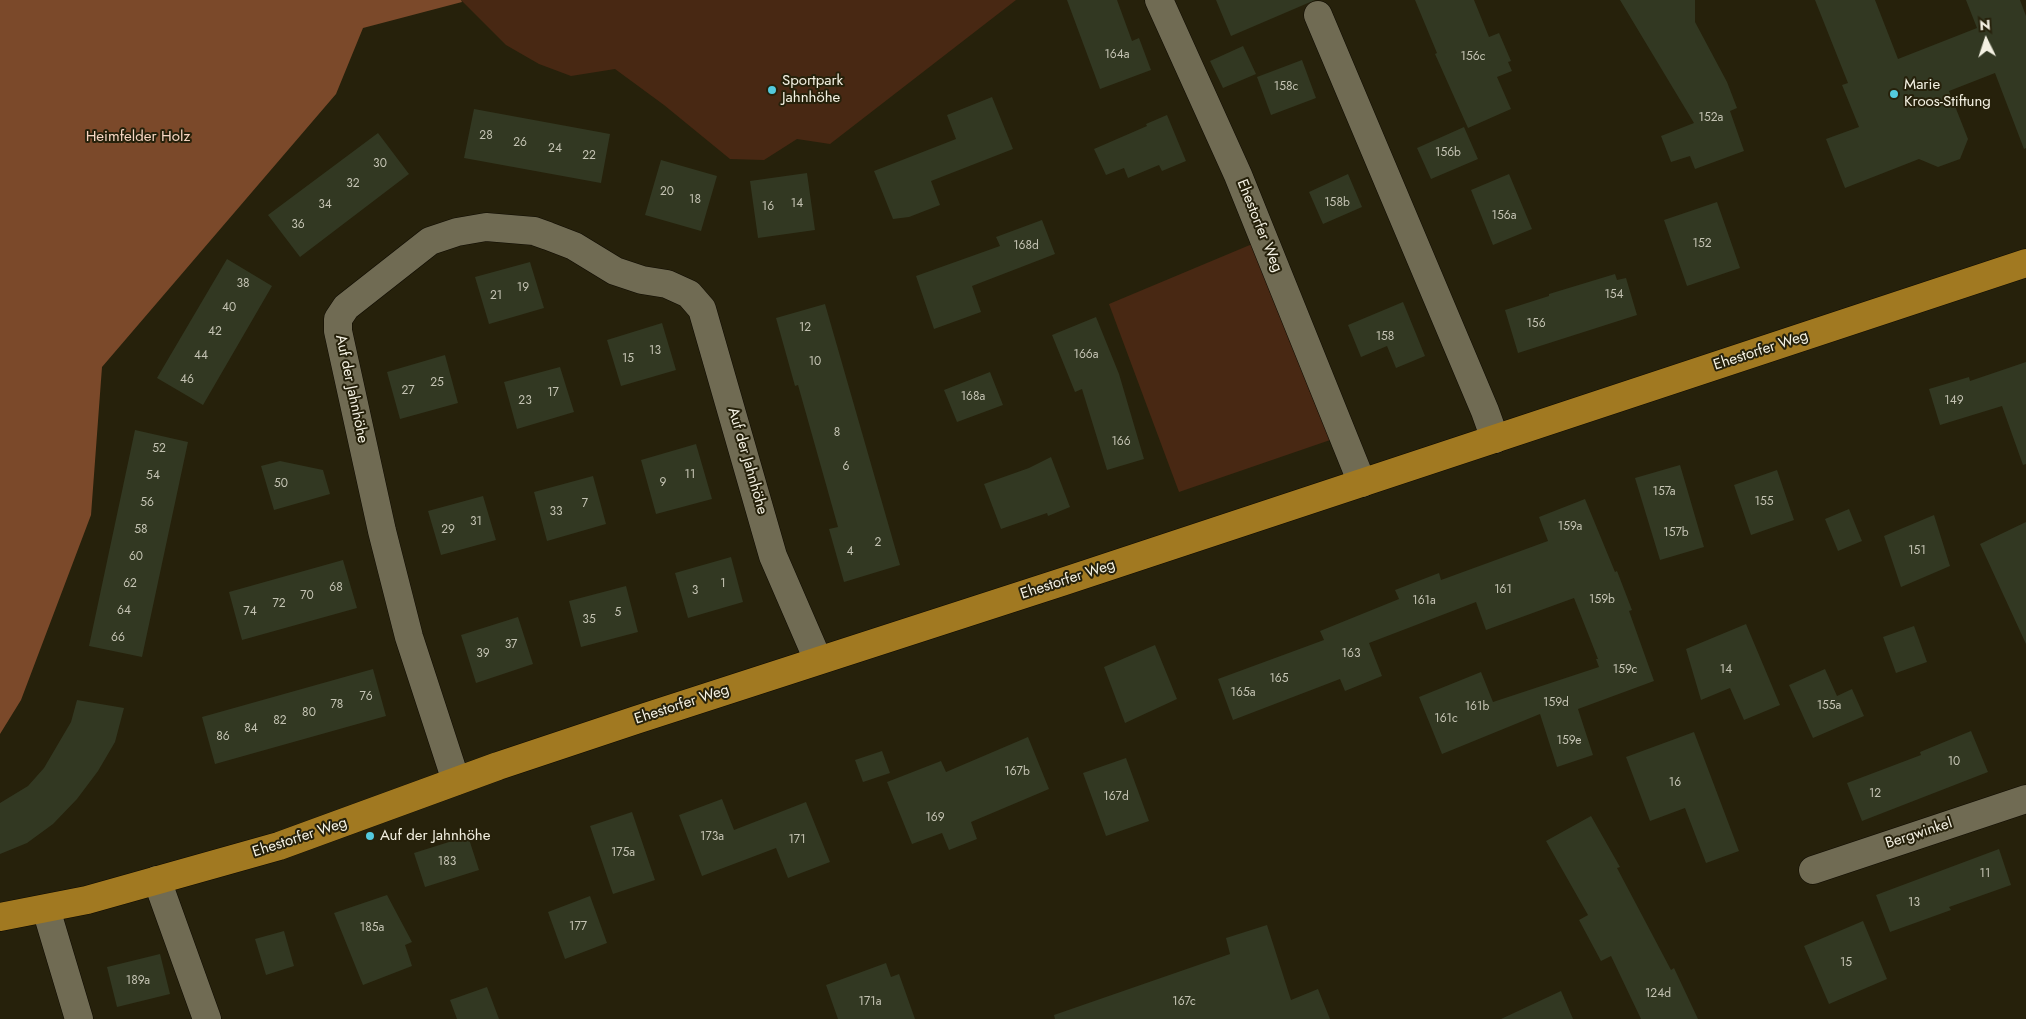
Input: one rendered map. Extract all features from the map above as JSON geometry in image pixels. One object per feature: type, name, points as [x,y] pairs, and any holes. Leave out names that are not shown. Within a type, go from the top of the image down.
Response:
[{"type":"main road","name":"Ehestorfer Weg","points":[[0,917],[87,900],[279,846],[456,781],[818,660],[1062,582],[2026,263]]},
{"type":"street","name":"Ehestorfer Weg","points":[[1159,0],[1238,175],[1362,483]]},
{"type":"street","points":[[1318,15],[1496,439]]},
{"type":"street","name":"Auf der Jahnhöhe","points":[[456,781],[409,636],[382,531],[338,331],[338,319],[346,307],[414,252],[430,241],[444,236],[486,227],[534,231],[574,246],[616,270],[642,280],[667,284],[688,294],[698,304],[702,309],[773,556],[818,660]]},
{"type":"street","name":"Bergwinkel","points":[[1812,870],[2026,799]]},
{"type":"street","points":[[156,880],[207,1019]]},
{"type":"street","points":[[46,909],[79,1019]]},
{"type":"shaded area","name":"Sportpark Jahnhöhe","points":[[461,0],[1016,0],[830,144],[797,139],[764,160],[730,159],[664,105],[615,69],[571,76],[539,64],[506,45]]},
{"type":"shaded area","points":[[1257,242],[1336,438],[1179,492],[1109,304]]},
{"type":"green space","name":"Heimfelder Holz","points":[[0,0],[461,0],[462,2],[363,28],[336,94],[102,367],[91,515],[21,700],[0,734]]},
{"type":"building","points":[[1067,0],[1117,0],[1132,41],[1139,38],[1151,70],[1100,89]]},
{"type":"building","points":[[1216,0],[1315,0],[1231,36]]},
{"type":"building","points":[[1415,0],[1474,0],[1489,37],[1499,33],[1511,61],[1508,62],[1512,71],[1497,77],[1511,109],[1468,128],[1435,54],[1437,53]]},
{"type":"building","points":[[1620,0],[1695,0],[1695,22],[1727,82],[1737,108],[1730,111],[1744,151],[1695,169],[1690,156],[1671,162],[1661,136],[1694,123]]},
{"type":"building","name":"Marie Kroos-Stiftung","points":[[1815,0],[1875,0],[1898,59],[1977,28],[1966,0],[2020,0],[2026,16],[2026,148],[2024,149],[1995,73],[1949,91],[1968,139],[1960,159],[1938,167],[1919,159],[1845,188],[1826,139],[1859,127],[1842,85],[1848,83]]},
{"type":"building","points":[[1243,46],[1256,74],[1223,88],[1210,61]]},
{"type":"building","points":[[1302,60],[1316,98],[1271,115],[1257,77]]},
{"type":"building","points":[[992,97],[1013,149],[931,181],[940,205],[909,217],[893,219],[874,171],[956,139],[947,115]]},
{"type":"building","points":[[474,109],[610,134],[601,183],[464,158]]},
{"type":"building","points":[[1167,115],[1186,161],[1162,171],[1159,165],[1128,178],[1124,168],[1106,175],[1094,149],[1147,126],[1146,124]]},
{"type":"building","points":[[1464,127],[1478,159],[1431,179],[1417,148]]},
{"type":"building","points":[[378,133],[409,174],[300,257],[268,215]]},
{"type":"building","points":[[661,160],[717,176],[701,231],[645,215]]},
{"type":"building","points":[[807,173],[815,230],[758,238],[750,181]]},
{"type":"building","points":[[1348,174],[1362,207],[1323,224],[1309,192]]},
{"type":"building","points":[[1509,174],[1532,229],[1493,245],[1471,190]]},
{"type":"building","points":[[1717,202],[1740,268],[1687,286],[1664,220]]},
{"type":"building","points":[[1042,220],[1055,254],[972,286],[981,312],[934,329],[916,276],[1000,246],[996,237]]},
{"type":"building","points":[[227,259],[272,286],[203,405],[157,378]]},
{"type":"building","points":[[530,262],[544,308],[489,324],[475,277]]},
{"type":"building","points":[[1615,274],[1617,280],[1626,278],[1637,315],[1518,353],[1505,310],[1549,296],[1549,294]]},
{"type":"building","points":[[1403,302],[1425,356],[1396,368],[1387,346],[1361,357],[1348,325]]},
{"type":"building","points":[[825,304],[900,565],[844,582],[829,529],[838,527],[798,385],[795,386],[776,318]]},
{"type":"building","points":[[1096,317],[1119,374],[1144,459],[1107,470],[1082,389],[1075,392],[1052,335]]},
{"type":"building","points":[[662,323],[676,370],[621,386],[607,340]]},
{"type":"building","points":[[445,355],[458,403],[400,419],[387,372]]},
{"type":"building","points":[[2026,362],[2026,464],[2023,465],[2002,406],[1940,425],[1929,389],[1969,377],[1970,381]]},
{"type":"building","points":[[560,367],[574,412],[517,429],[504,382]]},
{"type":"building","points":[[990,372],[1003,405],[957,422],[944,390]]},
{"type":"building","points":[[135,430],[188,442],[142,657],[89,646]]},
{"type":"building","points":[[696,444],[712,499],[656,514],[641,460]]},
{"type":"building","points":[[1051,457],[1070,507],[1048,516],[1047,513],[1001,529],[984,484],[1029,468]]},
{"type":"building","points":[[280,461],[323,470],[330,494],[274,510],[261,466]]},
{"type":"building","points":[[1680,465],[1704,547],[1660,560],[1635,478]]},
{"type":"building","points":[[1777,470],[1794,520],[1751,535],[1734,485]]},
{"type":"building","points":[[593,476],[606,524],[547,541],[534,492]]},
{"type":"building","points":[[483,496],[496,540],[441,555],[428,511]]},
{"type":"building","points":[[1585,499],[1632,610],[1629,611],[1654,681],[1578,709],[1593,755],[1557,767],[1540,714],[1442,754],[1419,697],[1481,672],[1493,702],[1599,667],[1596,659],[1598,659],[1574,598],[1486,630],[1476,602],[1369,643],[1382,676],[1345,691],[1340,679],[1233,720],[1218,679],[1324,640],[1320,631],[1399,599],[1395,590],[1439,573],[1441,580],[1548,541],[1539,517]]},
{"type":"building","points":[[1849,509],[1862,541],[1838,551],[1825,519]]},
{"type":"building","points":[[1934,515],[1950,566],[1901,587],[1884,536]]},
{"type":"building","points":[[2026,522],[2026,644],[1980,544]]},
{"type":"building","points":[[731,557],[743,602],[688,618],[675,573]]},
{"type":"building","points":[[343,560],[357,608],[242,640],[229,592]]},
{"type":"building","points":[[626,586],[638,632],[581,647],[569,601]]},
{"type":"building","points":[[518,617],[533,664],[476,683],[461,635]]},
{"type":"building","points":[[1746,624],[1780,705],[1744,720],[1730,688],[1701,700],[1686,649]]},
{"type":"building","points":[[1914,626],[1927,662],[1896,673],[1883,637]]},
{"type":"building","points":[[1155,645],[1177,699],[1125,723],[1104,667]]},
{"type":"building","points":[[373,669],[386,716],[215,764],[202,717]]},
{"type":"building","points":[[1825,669],[1837,696],[1852,689],[1864,716],[1813,738],[1789,685]]},
{"type":"building","points":[[77,700],[124,708],[115,742],[98,771],[77,799],[53,824],[27,843],[0,854],[0,803],[28,786],[44,768],[71,722]]},
{"type":"building","points":[[1971,731],[1988,772],[1862,821],[1847,783],[1921,755],[1920,752]]},
{"type":"building","points":[[1694,732],[1739,851],[1706,863],[1685,808],[1650,821],[1626,757]]},
{"type":"building","points":[[1028,737],[1049,789],[971,822],[977,839],[949,850],[942,833],[912,844],[887,782],[941,761],[946,772]]},
{"type":"building","points":[[882,751],[890,773],[863,782],[855,760]]},
{"type":"building","points":[[1126,758],[1149,821],[1106,836],[1083,773]]},
{"type":"building","points":[[722,799],[734,830],[806,802],[830,862],[788,878],[776,848],[702,876],[679,815]]},
{"type":"building","points":[[632,812],[655,880],[613,894],[590,826]]},
{"type":"building","points":[[1591,816],[1620,867],[1617,868],[1671,970],[1674,968],[1698,1019],[1641,1019],[1611,956],[1601,961],[1579,920],[1588,915],[1546,841]]},
{"type":"building","points":[[468,836],[479,870],[425,887],[414,853]]},
{"type":"building","points":[[1999,849],[2011,885],[1949,907],[1951,910],[1890,932],[1876,895]]},
{"type":"building","points":[[387,895],[412,942],[405,945],[412,966],[363,985],[334,913]]},
{"type":"building","points":[[590,896],[607,943],[565,959],[548,912]]},
{"type":"building","points":[[1863,921],[1887,979],[1829,1004],[1804,946]]},
{"type":"building","points":[[1267,925],[1291,1000],[1318,989],[1330,1019],[1055,1019],[1054,1015],[1230,954],[1226,938]]},
{"type":"building","points":[[284,931],[294,966],[266,975],[255,939]]},
{"type":"building","points":[[160,954],[170,994],[117,1007],[107,967]]},
{"type":"building","points":[[886,963],[891,977],[899,974],[915,1019],[838,1019],[826,985]]},
{"type":"building","points":[[487,987],[499,1019],[457,1019],[450,1000]]},
{"type":"building","points":[[1561,991],[1573,1019],[1501,1019]]},
{"type":"place","name":"Sportpark Jahnhöhe","points":[[772,90]]},
{"type":"place","name":"Marie Kroos-Stiftung","points":[[1894,94]]},
{"type":"place","name":"Auf der Jahnhöhe","points":[[370,836]]}]
